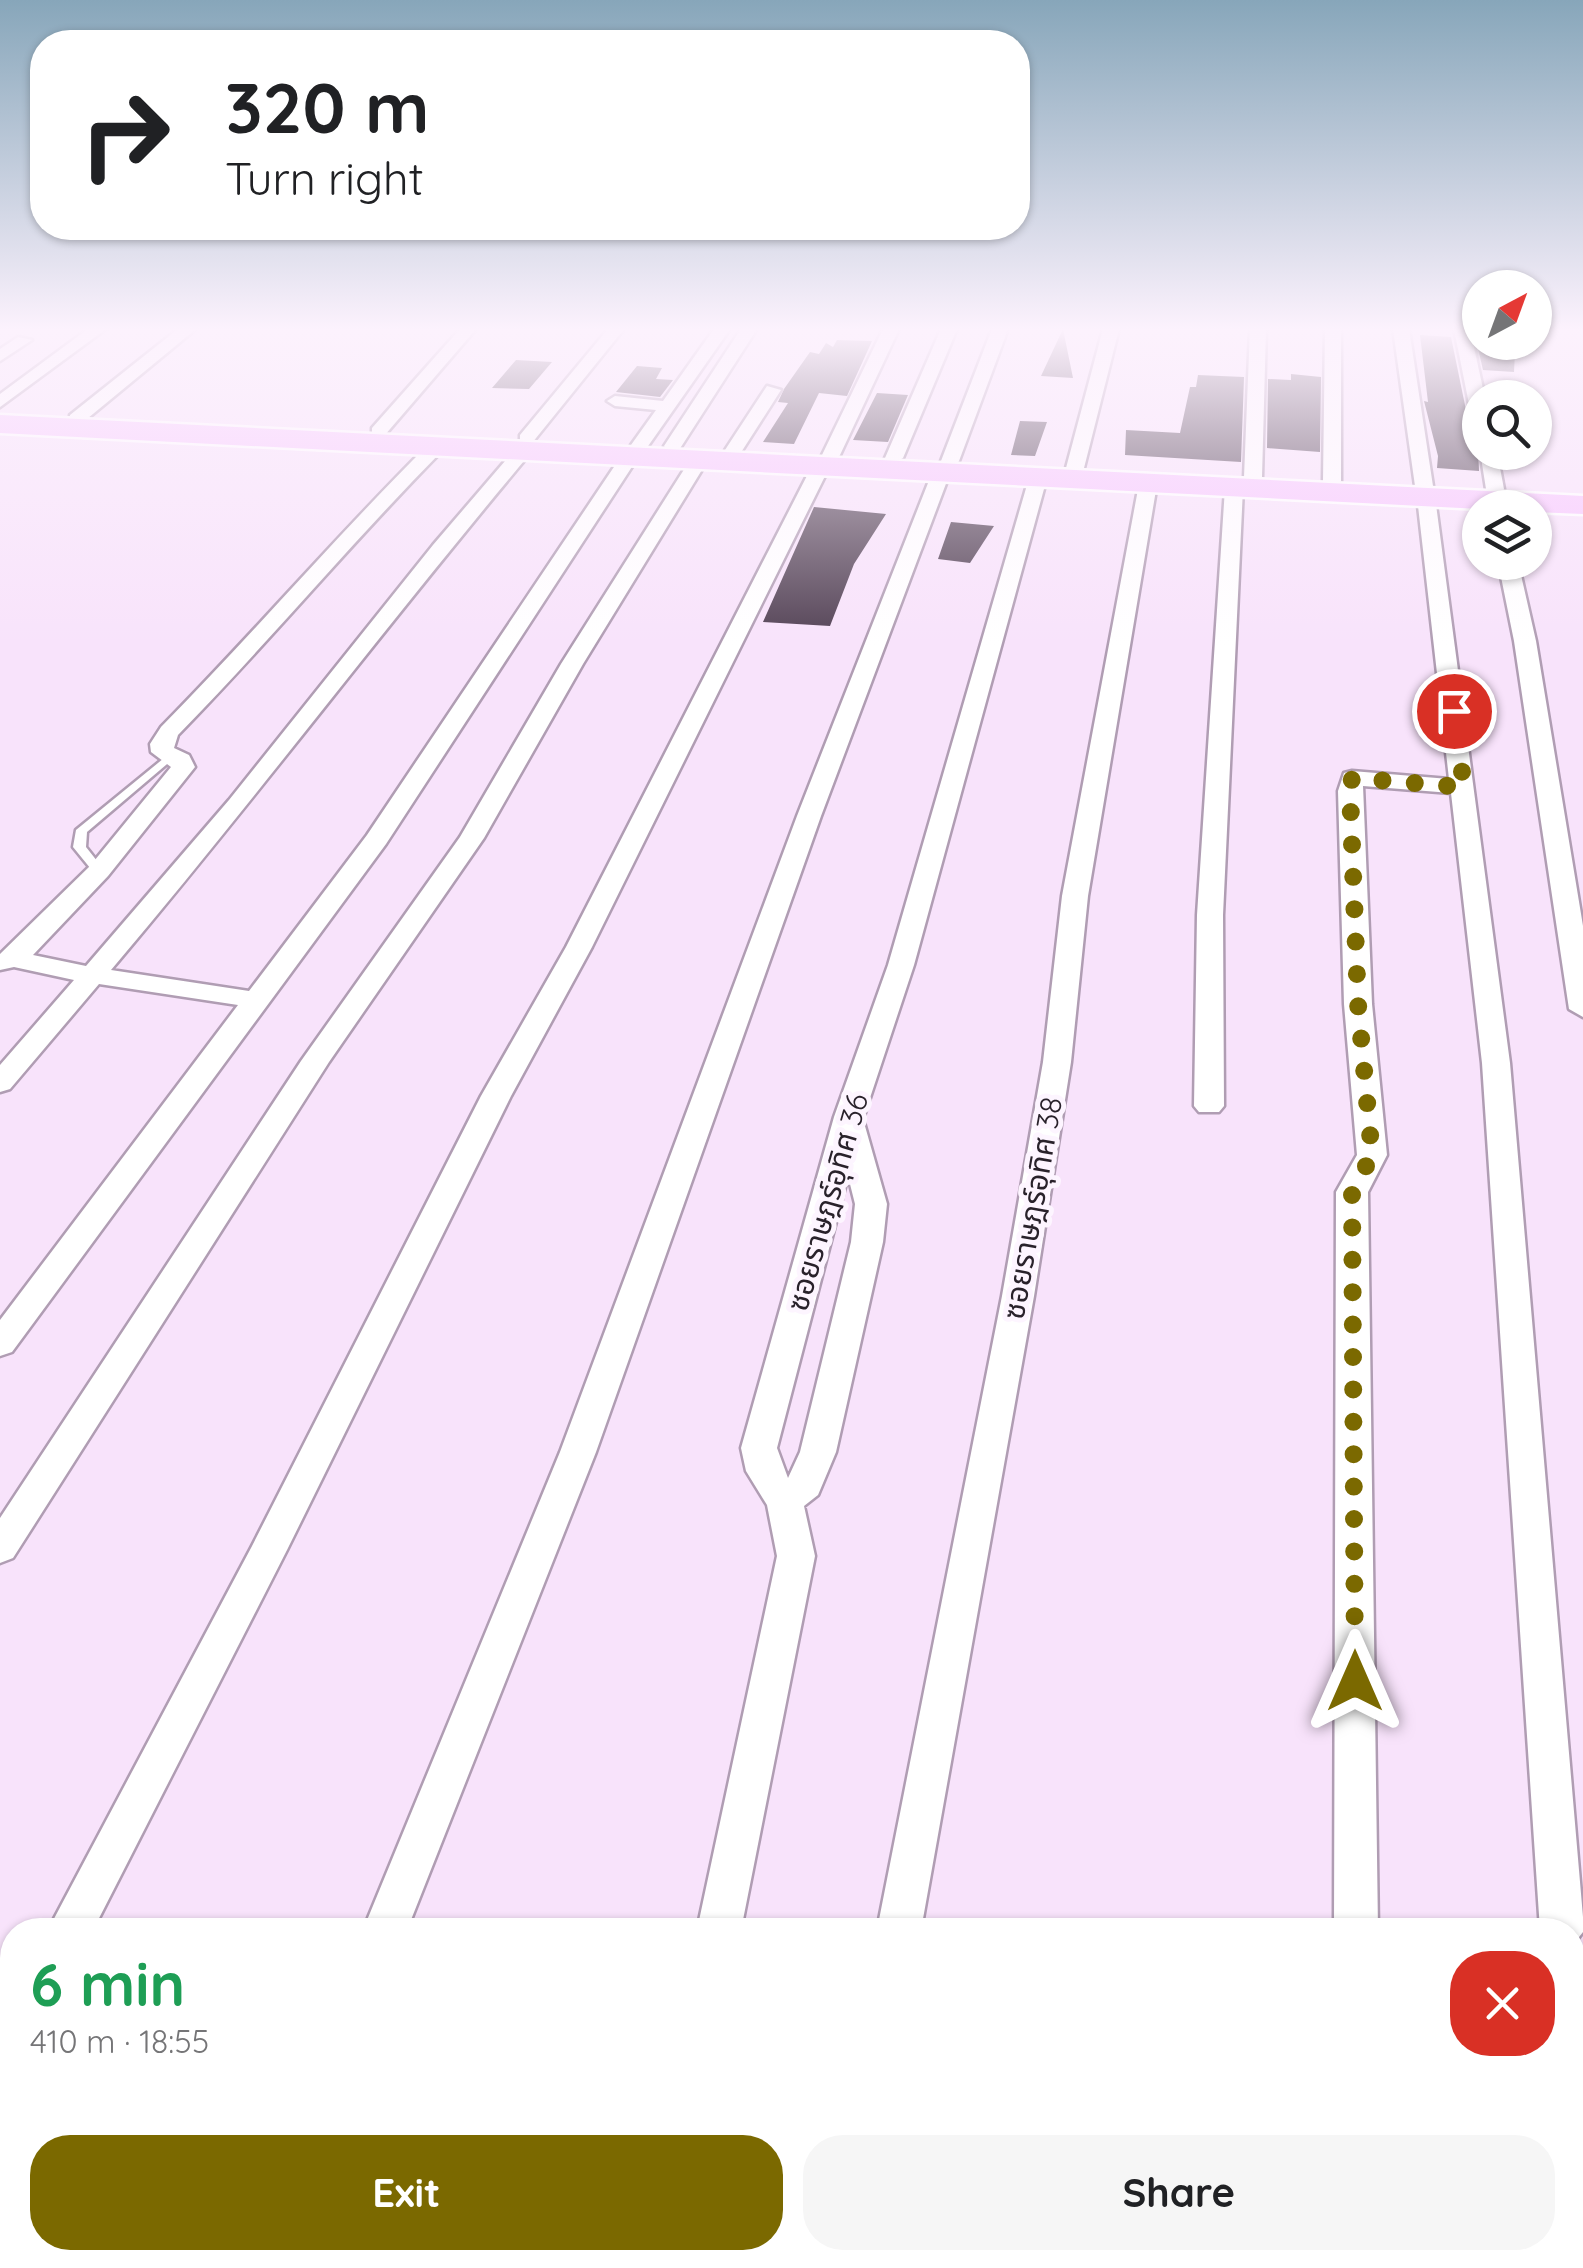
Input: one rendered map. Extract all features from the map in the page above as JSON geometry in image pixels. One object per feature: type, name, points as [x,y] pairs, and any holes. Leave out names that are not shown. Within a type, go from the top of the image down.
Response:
[{"type":"main road","points":[[327,435],[946,467],[1075,468],[1244,483],[1425,492]]},
{"type":"main road","points":[[339,435],[408,439]]},
{"type":"main road","points":[[686,453],[734,450],[826,460],[894,458],[1038,478],[1148,484],[1332,481],[1462,496]]},
{"type":"main road","points":[[1552,495],[1583,493]]},
{"type":"main road","points":[[1552,502],[1583,504]]},
{"type":"street","points":[[7,961],[99,870],[183,767],[181,760],[168,757],[162,744],[169,732],[262,638],[356,527],[410,435]]},
{"type":"street","points":[[0,1083],[238,804],[533,435]]},
{"type":"street","points":[[0,1344],[377,839],[646,435]]},
{"type":"street","points":[[0,1548],[315,1062],[472,838],[695,435]]},
{"type":"street","points":[[734,450],[744,435]]},
{"type":"street","points":[[76,1918],[268,1550],[496,1096],[588,930],[838,435]]},
{"type":"street","points":[[894,458],[904,435]]},
{"type":"street","points":[[390,1918],[578,1452],[809,816],[959,435]]},
{"type":"street","points":[[1075,468],[1084,435]]},
{"type":"street","points":[[1210,1106],[1210,915],[1248,435]]},
{"type":"street","points":[[1332,435],[1332,481]]},
{"type":"street","points":[[1417,435],[1496,1063],[1561,1918]]},
{"type":"street","name":"ซอยราษฎร์อุทิศ 36","points":[[721,1918],[796,1556],[785,1502],[764,1471],[758,1448],[849,1117],[901,965],[1038,478]]},
{"type":"street","name":"ซอยราษฎร์อุทิศ 38","points":[[901,1918],[950,1638],[1018,1296],[1057,1062],[1075,896],[1148,484]]},
{"type":"street","points":[[1512,580],[1526,642],[1583,1009]]},
{"type":"street","points":[[1356,1918],[1352,1192],[1372,1155],[1358,1004],[1350,791],[1352,778],[1464,787]]},
{"type":"street","points":[[7,961],[257,1000]]},
{"type":"street","points":[[785,1502],[804,1484],[818,1452],[867,1242],[871,1204],[849,1117]]},
{"type":"lane","points":[[99,870],[78,850],[77,839],[82,830],[168,757]]},
{"type":"building","points":[[768,435],[798,435],[794,444],[763,442]]},
{"type":"building","points":[[856,435],[891,435],[888,442],[853,440]]},
{"type":"building","points":[[1016,435],[1042,435],[1035,456],[1011,455]]},
{"type":"building","points":[[1126,435],[1242,435],[1241,462],[1125,455]]},
{"type":"building","points":[[1267,435],[1320,435],[1320,452],[1267,448]]},
{"type":"building","points":[[1433,435],[1462,435],[1462,470],[1437,468]]},
{"type":"building","points":[[814,507],[886,514],[854,564],[830,626],[763,622]]},
{"type":"building","points":[[951,522],[994,526],[970,563],[938,559]]},
{"type":"route","points":[[1355,1681],[1352,1192],[1372,1155],[1358,1004],[1350,791],[1352,778],[1464,787],[1454,711]]}]
